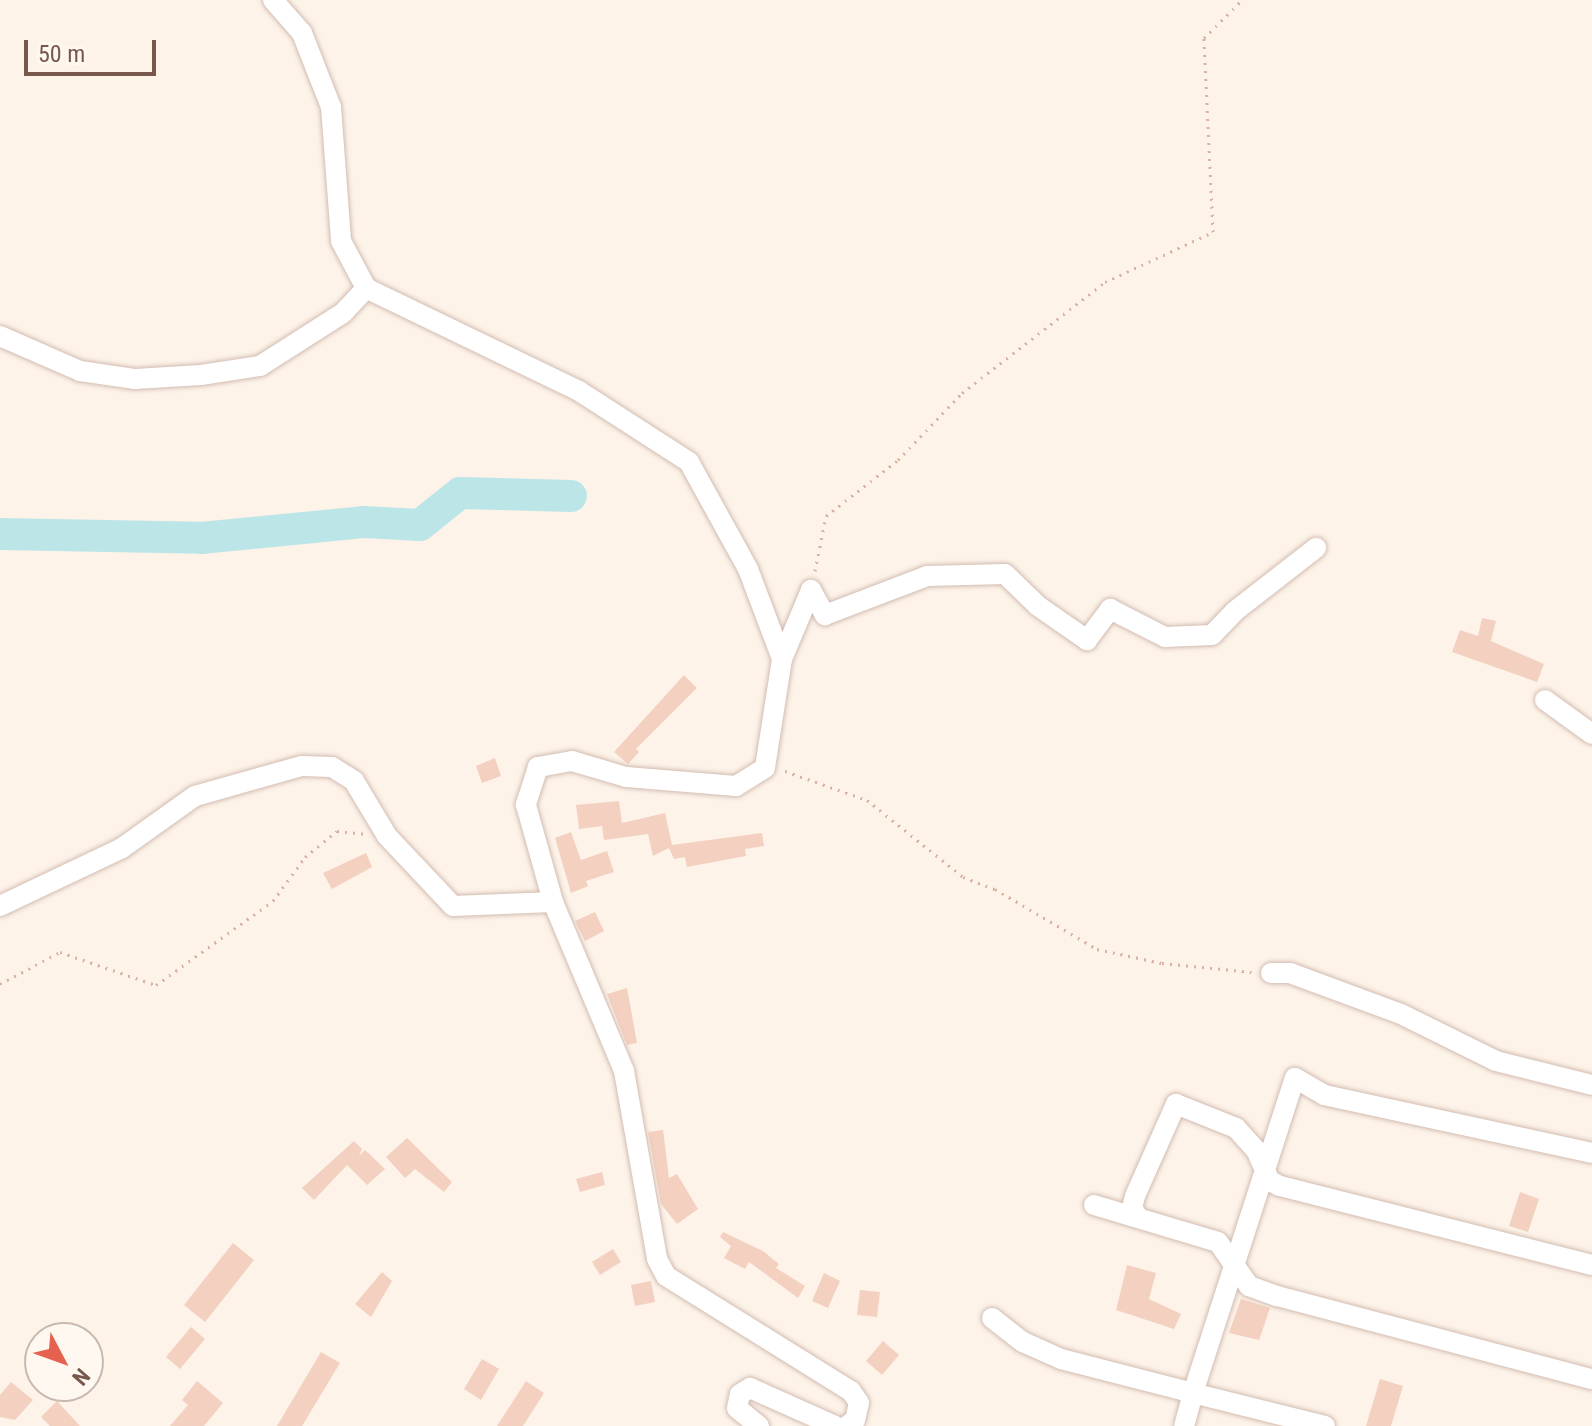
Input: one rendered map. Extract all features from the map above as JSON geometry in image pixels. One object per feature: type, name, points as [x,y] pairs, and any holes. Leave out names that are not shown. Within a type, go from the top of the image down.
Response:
[{"type":"street","points":[[273,0],[302,33],[331,107],[341,241],[366,288],[579,391],[689,462],[748,569],[782,659]]},
{"type":"street","points":[[0,336],[80,371],[135,379],[201,375],[260,366],[343,313],[366,288]]},
{"type":"street","points":[[811,590],[825,615],[927,576],[1005,574],[1038,606],[1087,640],[1110,609],[1165,637],[1212,635],[1235,611],[1316,548]]},
{"type":"street","points":[[811,590],[782,659],[765,768],[736,786],[626,777],[572,761],[538,767],[526,805],[553,902],[624,1071],[657,1259],[666,1276],[851,1391],[859,1403],[855,1420],[847,1426]]},
{"type":"street","points":[[1545,700],[1592,734]]},
{"type":"street","points":[[0,906],[122,848],[195,796],[302,766],[332,767],[354,781],[387,836],[453,906],[553,902]]},
{"type":"street","points":[[1271,973],[1307,978],[1401,1014],[1496,1061],[1592,1085]]},
{"type":"street","points":[[1184,1426],[1264,1164],[1295,1078],[1324,1095],[1592,1153]]},
{"type":"street","points":[[1138,1217],[1132,1208],[1135,1196],[1176,1104],[1236,1128],[1264,1164],[1270,1181],[1280,1186],[1592,1265]]},
{"type":"street","points":[[1094,1205],[1218,1242],[1249,1286],[1277,1296],[1592,1379]]},
{"type":"street","points":[[992,1318],[1023,1342],[1061,1359],[1325,1426]]},
{"type":"street","points":[[759,1426],[737,1408],[740,1394],[750,1388],[835,1426]]},
{"type":"path","points":[[811,590],[826,516],[898,460],[962,393],[1105,282],[1213,232],[1204,38],[1242,0]]},
{"type":"path","points":[[765,768],[802,774],[867,800],[963,877],[995,889],[1097,949],[1186,966],[1271,973]]},
{"type":"path","points":[[0,984],[60,952],[156,985],[273,901],[305,857],[337,831],[387,836]]},
{"type":"building","points":[[1482,618],[1496,621],[1491,641],[1544,664],[1537,682],[1452,652],[1460,630],[1478,636]]},
{"type":"building","points":[[684,675],[697,688],[636,749],[639,752],[628,764],[614,752]]},
{"type":"building","points":[[495,758],[501,776],[482,783],[476,766]]},
{"type":"building","points":[[619,801],[622,823],[665,813],[672,845],[762,833],[764,846],[745,849],[746,856],[687,867],[685,857],[674,859],[669,848],[653,856],[648,834],[604,840],[602,826],[579,829],[576,805]]},
{"type":"building","points":[[571,832],[581,860],[607,851],[614,872],[586,881],[588,886],[571,893],[555,838]]},
{"type":"building","points":[[366,853],[372,867],[332,889],[323,873]]},
{"type":"building","points":[[595,912],[604,931],[585,941],[575,921]]},
{"type":"building","points":[[627,988],[637,1043],[627,1045],[607,994]]},
{"type":"building","points":[[663,1130],[669,1178],[677,1174],[698,1209],[677,1224],[661,1204],[648,1132]]},
{"type":"building","points":[[407,1138],[452,1182],[444,1192],[415,1169],[405,1178],[386,1157]]},
{"type":"building","points":[[354,1141],[362,1149],[359,1156],[365,1150],[385,1169],[367,1185],[347,1165],[314,1200],[302,1188]]},
{"type":"building","points":[[602,1172],[605,1185],[580,1192],[576,1179]]},
{"type":"building","points":[[1520,1192],[1539,1199],[1528,1232],[1509,1226]]},
{"type":"building","points":[[723,1232],[763,1251],[779,1264],[776,1268],[805,1286],[798,1298],[749,1262],[745,1269],[724,1258],[731,1246],[720,1237]]},
{"type":"building","points":[[233,1243],[254,1260],[205,1322],[184,1305]]},
{"type":"building","points":[[613,1249],[621,1262],[600,1275],[592,1262]]},
{"type":"building","points":[[1127,1265],[1156,1273],[1149,1299],[1181,1314],[1174,1329],[1116,1310]]},
{"type":"building","points":[[382,1272],[392,1281],[371,1317],[355,1304]]},
{"type":"building","points":[[824,1273],[840,1281],[828,1308],[812,1301]]},
{"type":"building","points":[[651,1281],[655,1302],[635,1306],[631,1285]]},
{"type":"building","points":[[860,1290],[880,1292],[877,1317],[857,1315]]},
{"type":"building","points":[[1241,1299],[1270,1308],[1259,1340],[1229,1333]]},
{"type":"building","points":[[191,1327],[205,1339],[180,1369],[166,1357]]},
{"type":"building","points":[[883,1341],[899,1355],[882,1375],[866,1361]]},
{"type":"building","points":[[321,1352],[340,1363],[302,1426],[277,1426]]},
{"type":"building","points":[[482,1359],[499,1369],[481,1400],[464,1389]]},
{"type":"building","points":[[1380,1379],[1403,1386],[1391,1426],[1366,1426]]},
{"type":"building","points":[[197,1381],[223,1403],[204,1426],[170,1426],[188,1405],[182,1400]]},
{"type":"building","points":[[526,1381],[544,1393],[523,1426],[497,1426]]},
{"type":"building","points":[[11,1382],[24,1393],[24,1402],[31,1402],[15,1420],[0,1417],[0,1395]]},
{"type":"building","points":[[58,1402],[80,1426],[50,1426],[41,1417]]},
{"type":"waterway","points":[[0,534],[201,538],[363,522],[420,525],[460,493],[571,496]]}]
